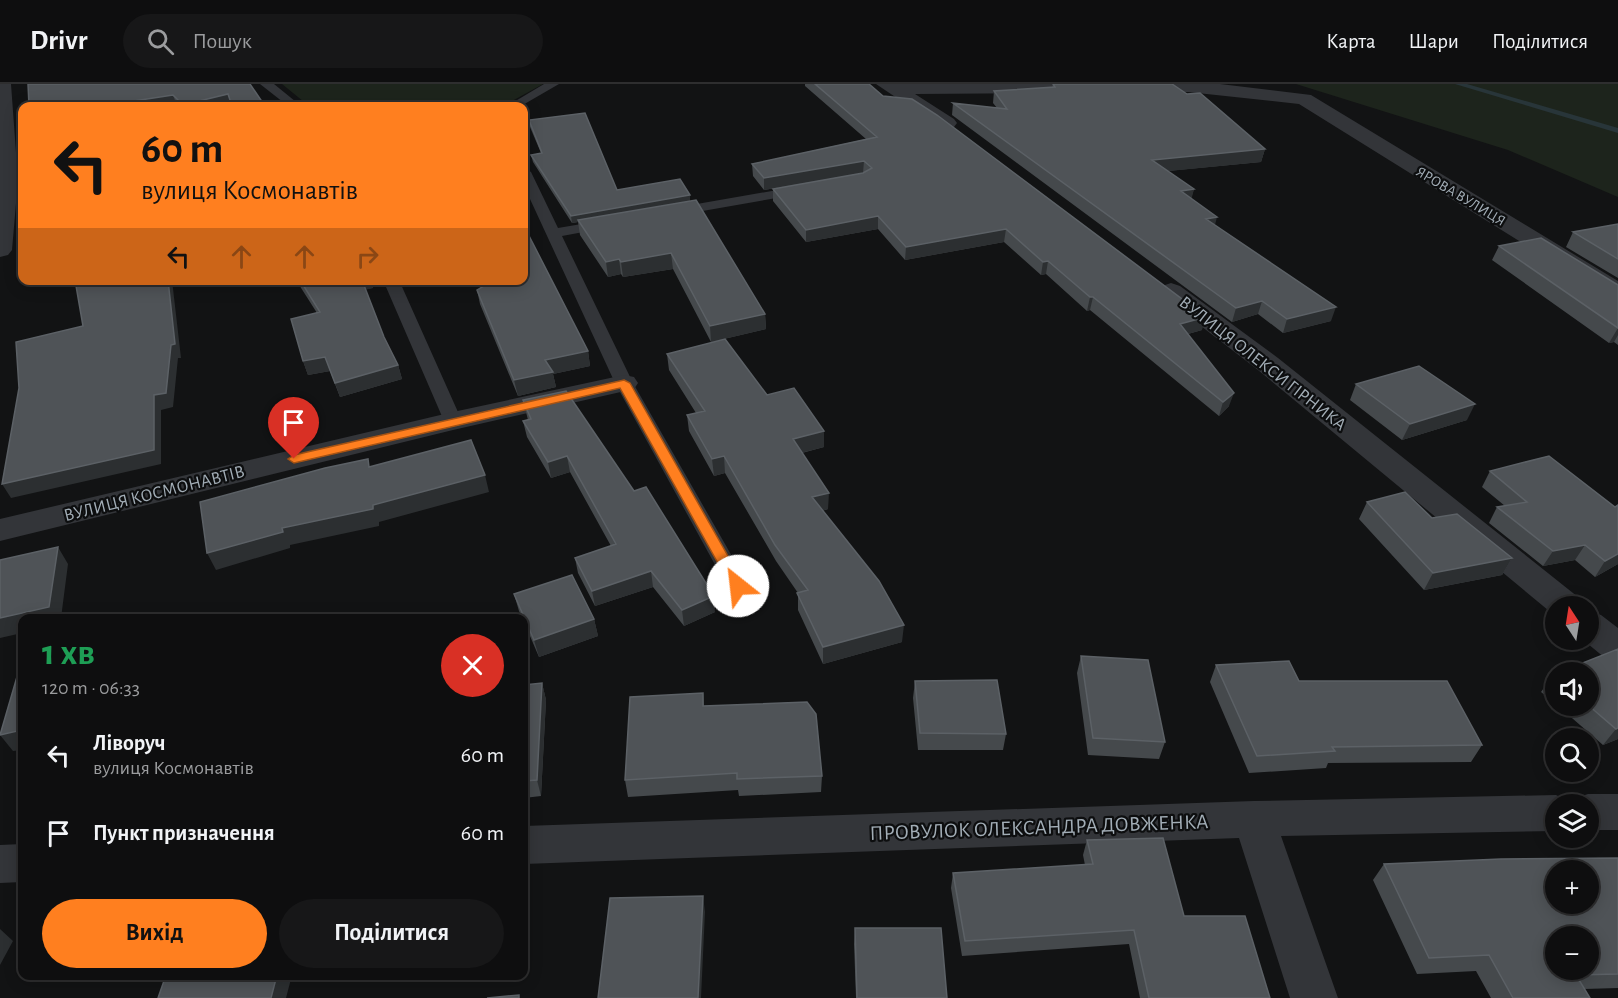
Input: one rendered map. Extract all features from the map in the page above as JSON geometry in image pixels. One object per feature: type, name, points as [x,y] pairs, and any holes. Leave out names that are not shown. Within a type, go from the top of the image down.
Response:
[{"type":"street","points":[[0,250],[7,180],[2,84]]},
{"type":"street","name":"ЯРОВА ВУЛИЦЯ","points":[[889,87],[1188,86],[1304,99],[1618,292]]},
{"type":"street","points":[[889,87],[963,135]]},
{"type":"street","name":"ВУЛИЦЯ ОЛЕКСИ ГІРНИКА","points":[[1154,278],[1268,364],[1554,596]]},
{"type":"street","name":"ВУЛИЦЯ КОСМОНАВТІВ","points":[[0,530],[453,421],[624,383]]},
{"type":"street","points":[[1599,633],[1618,648]]},
{"type":"street","points":[[1599,812],[1618,812]]},
{"type":"street","name":"ПРОВУЛОК ОЛЕКСАНДРА ДОВЖЕНКА","points":[[528,845],[1254,819],[1545,813]]},
{"type":"street","points":[[1254,819],[1314,998]]},
{"type":"street","points":[[0,864],[18,863]]},
{"type":"lane","points":[[266,84],[290,102]]},
{"type":"lane","points":[[520,102],[553,84]]},
{"type":"lane","points":[[528,180],[624,383],[738,586]]},
{"type":"lane","points":[[656,215],[816,187]]},
{"type":"lane","points":[[553,233],[621,221]]},
{"type":"lane","points":[[393,285],[453,421]]},
{"type":"shaded area","points":[[282,84],[543,84],[510,102],[304,102]]},
{"type":"shaded area","points":[[1296,84],[1618,84],[1618,197],[1508,150]]},
{"type":"building","points":[[28,84],[250,84],[262,102],[231,102],[228,94],[195,102],[180,102],[173,95],[128,102],[29,102]]},
{"type":"building","points":[[815,84],[869,84],[883,96],[912,99],[937,115],[1206,317],[1180,324],[1234,393],[1223,402],[1048,261],[1043,262],[1006,229],[906,247],[878,216],[806,230],[773,189],[863,173],[872,168],[864,161],[764,178],[752,164],[877,137]]},
{"type":"building","points":[[1053,84],[1172,84],[1187,94],[1200,93],[1265,149],[1152,160],[1194,189],[1181,191],[1217,217],[1206,219],[1336,307],[1287,319],[1262,301],[1236,308],[953,103],[1007,109],[994,91],[1055,87]]},
{"type":"building","points":[[585,113],[617,190],[680,179],[690,195],[571,216],[531,155],[542,153],[529,120]]},
{"type":"building","points":[[696,200],[765,314],[710,326],[671,253],[621,262],[619,259],[606,262],[578,220]]},
{"type":"building","points":[[1618,224],[1618,259],[1573,232]]},
{"type":"building","points":[[528,234],[588,351],[545,360],[553,372],[514,380],[477,290],[486,285],[528,285]]},
{"type":"building","points":[[1541,238],[1618,285],[1618,328],[1499,246]]},
{"type":"building","points":[[76,285],[169,285],[175,344],[171,345],[166,393],[154,395],[154,450],[2,484],[19,388],[16,342],[83,326]]},
{"type":"building","points":[[303,285],[364,285],[384,337],[398,365],[335,383],[325,357],[303,361],[291,319],[320,312]]},
{"type":"building","points":[[725,339],[767,395],[794,388],[824,431],[793,439],[829,493],[812,497],[879,581],[904,625],[823,647],[797,593],[808,590],[775,545],[724,456],[712,459],[687,415],[705,411],[667,354]]},
{"type":"building","points":[[1419,366],[1475,404],[1410,424],[1356,384]]},
{"type":"building","points":[[566,391],[634,491],[646,487],[714,596],[682,610],[651,571],[592,591],[575,558],[616,544],[567,456],[548,462],[523,421],[531,419],[523,400]]},
{"type":"building","points":[[471,440],[485,475],[373,505],[373,509],[282,528],[283,532],[207,553],[200,502],[325,468],[368,459],[369,467]]},
{"type":"building","points":[[1549,456],[1615,507],[1618,505],[1618,554],[1605,561],[1585,545],[1553,551],[1497,507],[1527,502],[1490,471]]},
{"type":"building","points":[[1405,492],[1432,518],[1457,514],[1512,558],[1433,573],[1367,502]]},
{"type":"building","points":[[58,547],[49,607],[0,618],[0,560]]},
{"type":"building","points":[[572,575],[594,619],[534,640],[528,626],[528,614],[523,614],[514,594]]},
{"type":"building","points":[[1618,649],[1618,728],[1616,729],[1599,714],[1599,662],[1585,662]]},
{"type":"building","points":[[1081,656],[1148,660],[1165,742],[1093,738]]},
{"type":"building","points":[[1289,661],[1299,681],[1447,681],[1482,745],[1332,747],[1335,751],[1257,756],[1216,665]]},
{"type":"building","points":[[18,673],[18,731],[0,735]]},
{"type":"building","points":[[997,680],[1006,734],[920,733],[915,681]]},
{"type":"building","points":[[542,683],[537,780],[528,781],[528,685]]},
{"type":"building","points":[[703,693],[703,706],[807,702],[816,714],[822,776],[737,779],[737,773],[625,780],[630,697]]},
{"type":"building","points":[[1163,838],[1184,916],[1245,916],[1270,998],[1149,998],[1134,930],[965,941],[953,873],[1093,864],[1087,840]]},
{"type":"building","points":[[1618,858],[1618,974],[1599,974],[1599,926],[1545,926],[1545,980],[1579,980],[1590,998],[1513,998],[1489,955],[1429,958],[1384,864],[1501,859]]},
{"type":"building","points":[[703,896],[698,998],[598,998],[610,898]]},
{"type":"building","points":[[855,928],[941,928],[947,998],[857,998]]},
{"type":"building","points":[[164,980],[276,980],[271,998],[158,998]]},
{"type":"building","points":[[519,995],[519,998],[487,998]]},
{"type":"waterway","points":[[1459,84],[1618,131]]},
{"type":"route","points":[[294,459],[624,383],[738,586]]}]
